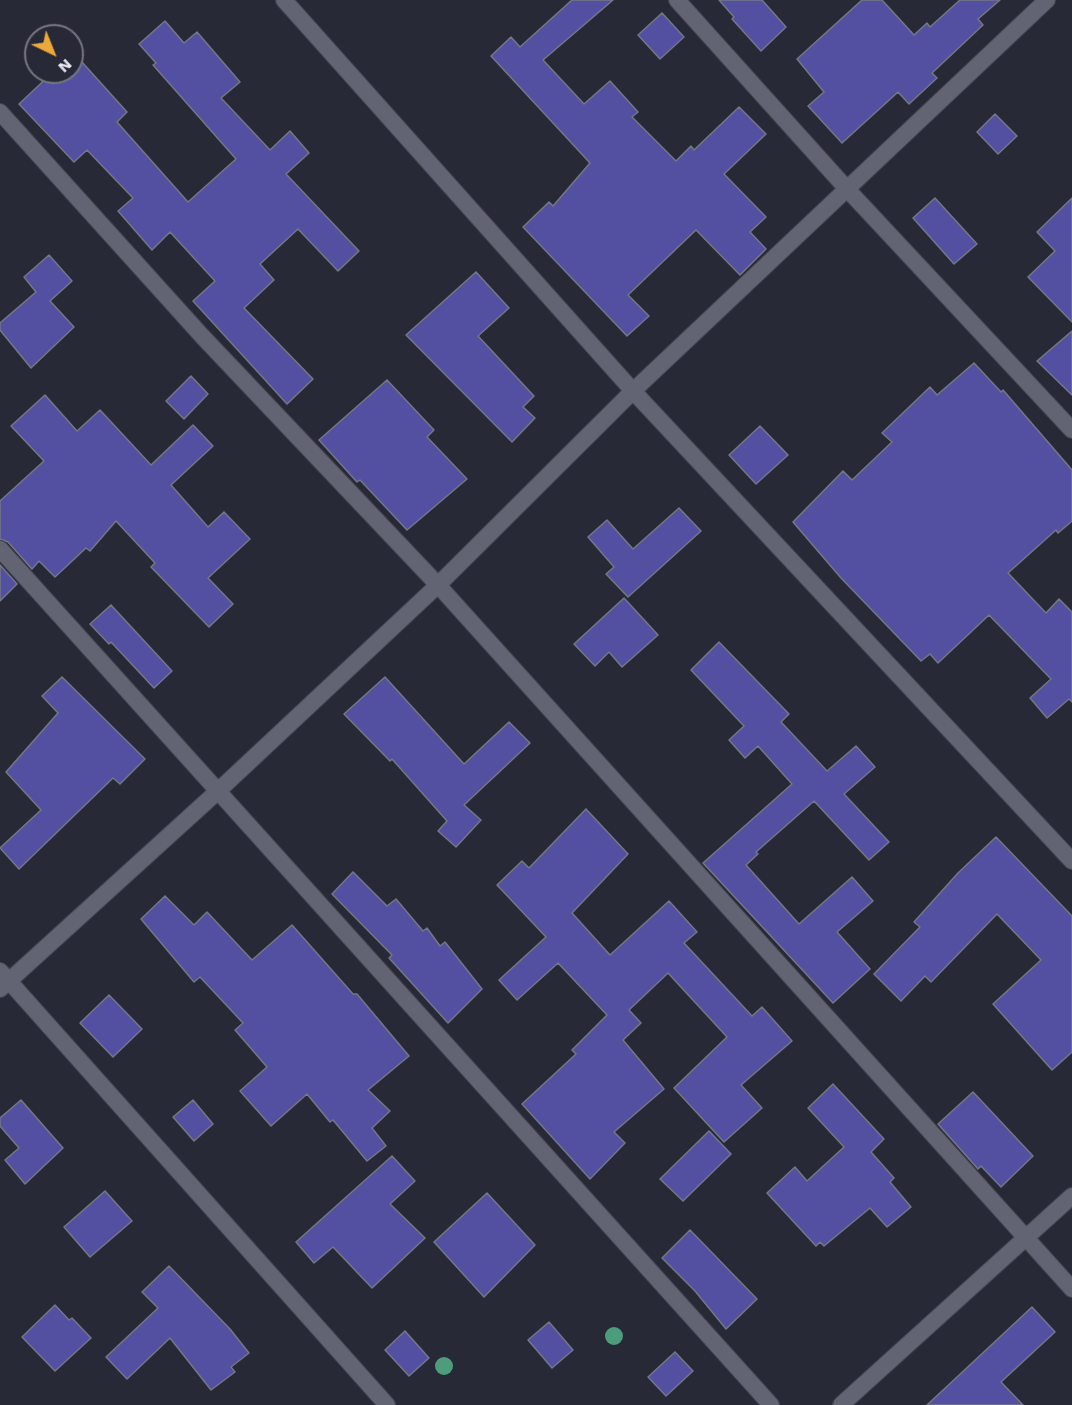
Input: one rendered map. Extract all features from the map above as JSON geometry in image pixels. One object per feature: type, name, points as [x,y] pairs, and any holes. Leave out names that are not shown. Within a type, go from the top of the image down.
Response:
[{"type":"street","points":[[284,0],[633,391],[1072,861]]},
{"type":"street","points":[[677,0],[847,189],[1072,430]]},
{"type":"street","points":[[387,1405],[3,980],[218,791],[438,585],[633,391],[1047,0]]},
{"type":"street","points":[[0,112],[202,336],[438,585],[1072,1289]]},
{"type":"street","points":[[0,549],[771,1405]]},
{"type":"street","points":[[841,1405],[1072,1197]]},
{"type":"building","points":[[572,0],[613,0],[543,60],[584,104],[610,81],[638,112],[632,117],[676,161],[691,146],[694,150],[739,107],[766,134],[724,174],[766,217],[750,232],[766,249],[740,275],[696,230],[628,295],[649,316],[627,336],[523,227],[549,202],[553,206],[590,163],[491,56],[511,37],[520,47]]},
{"type":"building","points":[[719,0],[762,0],[786,27],[761,51],[732,19],[734,17]]},
{"type":"building","points":[[862,0],[882,0],[914,35],[927,23],[930,27],[960,0],[1000,0],[978,19],[983,25],[932,73],[937,78],[909,104],[898,92],[842,143],[808,106],[824,92],[797,59]]},
{"type":"building","points":[[662,13],[684,37],[660,59],[638,35]]},
{"type":"building","points":[[165,21],[184,43],[197,32],[240,82],[221,98],[270,150],[290,131],[309,153],[286,174],[359,251],[338,271],[298,229],[260,264],[274,280],[244,308],[313,379],[287,404],[193,301],[215,281],[170,232],[152,250],[118,211],[133,198],[87,150],[74,162],[19,104],[40,84],[84,84],[84,64],[127,112],[117,122],[188,202],[236,159],[153,65],[156,63],[139,44]]},
{"type":"building","points":[[995,114],[1017,136],[998,154],[977,132]]},
{"type":"building","points":[[935,198],[977,244],[954,264],[913,218]]},
{"type":"building","points":[[1072,198],[1072,322],[1028,277],[1055,251],[1037,232]]},
{"type":"building","points":[[49,255],[72,281],[50,301],[74,327],[31,368],[0,330],[0,323],[36,292],[24,277]]},
{"type":"building","points":[[476,272],[509,308],[478,336],[534,396],[523,407],[535,418],[512,442],[406,335]]},
{"type":"building","points":[[1072,331],[1072,395],[1037,361]]},
{"type":"building","points":[[974,363],[1001,392],[1003,390],[1072,470],[1072,521],[1058,533],[1056,530],[1008,573],[1046,613],[1059,599],[1072,612],[1072,702],[1069,699],[1047,718],[1030,698],[1051,679],[989,615],[938,663],[930,654],[921,661],[841,578],[793,522],[843,471],[852,480],[892,442],[882,433],[930,387],[937,395]]},
{"type":"building","points":[[191,376],[208,394],[184,419],[166,401]]},
{"type":"building","points":[[387,380],[434,430],[427,437],[467,479],[407,530],[360,480],[357,482],[319,440]]},
{"type":"building","points":[[45,395],[77,431],[100,410],[151,465],[193,425],[213,446],[171,485],[208,527],[224,512],[250,539],[208,578],[233,604],[209,627],[151,567],[155,563],[116,521],[90,551],[86,548],[55,577],[39,561],[32,569],[8,542],[0,539],[0,501],[44,461],[11,426]]},
{"type":"building","points":[[760,426],[788,455],[756,484],[729,455]]},
{"type":"building","points":[[679,508],[701,531],[628,597],[606,574],[614,567],[588,537],[607,520],[633,549]]},
{"type":"building","points":[[0,565],[17,584],[0,601]]},
{"type":"building","points":[[624,598],[658,635],[622,667],[609,652],[595,666],[574,644]]},
{"type":"building","points":[[111,605],[172,671],[154,688],[111,642],[109,644],[90,624]]},
{"type":"building","points":[[719,642],[789,714],[781,722],[827,771],[856,746],[875,767],[844,794],[889,842],[869,860],[814,801],[756,852],[758,854],[746,865],[799,924],[852,877],[873,901],[837,932],[870,969],[833,1003],[703,863],[792,784],[758,746],[745,758],[729,740],[744,726],[691,670]]},
{"type":"building","points":[[62,677],[145,759],[120,784],[113,778],[19,869],[0,848],[41,810],[6,772],[58,713],[42,696]]},
{"type":"building","points":[[385,677],[464,764],[509,722],[530,743],[464,805],[481,820],[456,847],[438,831],[447,821],[392,759],[390,761],[344,714]]},
{"type":"building","points":[[586,809],[628,854],[572,913],[610,955],[669,901],[697,932],[684,943],[752,1016],[762,1007],[792,1041],[741,1085],[762,1108],[724,1142],[674,1088],[727,1037],[668,973],[629,1010],[641,1023],[623,1040],[664,1089],[614,1132],[625,1143],[590,1179],[522,1104],[576,1054],[572,1050],[607,1015],[558,963],[517,1000],[499,980],[546,937],[497,885],[522,861],[529,868]]},
{"type":"building","points":[[996,837],[1072,916],[1072,1052],[1052,1070],[993,1004],[1041,960],[997,914],[931,982],[925,976],[901,1001],[874,974],[920,927],[914,922],[958,873]]},
{"type":"building","points":[[353,872],[387,906],[396,899],[423,931],[427,928],[440,946],[445,942],[482,989],[448,1023],[389,958],[392,955],[332,894]]},
{"type":"building","points":[[165,896],[194,925],[207,912],[252,960],[292,925],[353,994],[357,994],[409,1056],[368,1090],[390,1111],[372,1128],[386,1146],[367,1161],[333,1120],[330,1122],[307,1094],[271,1126],[240,1091],[267,1067],[235,1030],[243,1023],[200,977],[194,982],[141,919]]},
{"type":"building","points":[[109,995],[142,1029],[113,1057],[80,1023]]},
{"type":"building","points":[[833,1084],[884,1139],[871,1152],[894,1178],[890,1182],[911,1207],[887,1227],[870,1208],[824,1246],[820,1242],[816,1246],[767,1193],[795,1167],[807,1181],[844,1147],[808,1108]]},
{"type":"building","points":[[973,1092],[1033,1156],[1001,1187],[981,1166],[978,1169],[938,1124]]},
{"type":"building","points":[[21,1100],[63,1148],[25,1184],[5,1160],[19,1148],[0,1126],[0,1118]]},
{"type":"building","points":[[193,1100],[213,1124],[194,1141],[173,1117]]},
{"type":"building","points":[[709,1131],[731,1154],[683,1201],[660,1179]]},
{"type":"building","points":[[392,1156],[415,1181],[390,1204],[425,1238],[372,1288],[333,1247],[314,1263],[296,1242]]},
{"type":"building","points":[[105,1191],[132,1221],[90,1257],[64,1227]]},
{"type":"building","points":[[487,1193],[535,1245],[484,1297],[434,1242]]},
{"type":"building","points":[[690,1230],[757,1299],[726,1329],[695,1291],[662,1258]]},
{"type":"building","points":[[169,1266],[230,1329],[249,1353],[231,1367],[235,1372],[211,1390],[170,1338],[127,1379],[106,1357],[158,1308],[142,1292]]},
{"type":"building","points":[[55,1305],[69,1320],[72,1318],[91,1338],[55,1371],[22,1337]]},
{"type":"building","points":[[1032,1307],[1055,1332],[1001,1382],[1023,1405],[927,1405]]},
{"type":"building","points":[[549,1322],[573,1350],[552,1368],[528,1340]]},
{"type":"building","points":[[405,1331],[429,1358],[409,1376],[385,1350]]},
{"type":"building","points":[[675,1352],[693,1371],[666,1396],[648,1377]]}]
